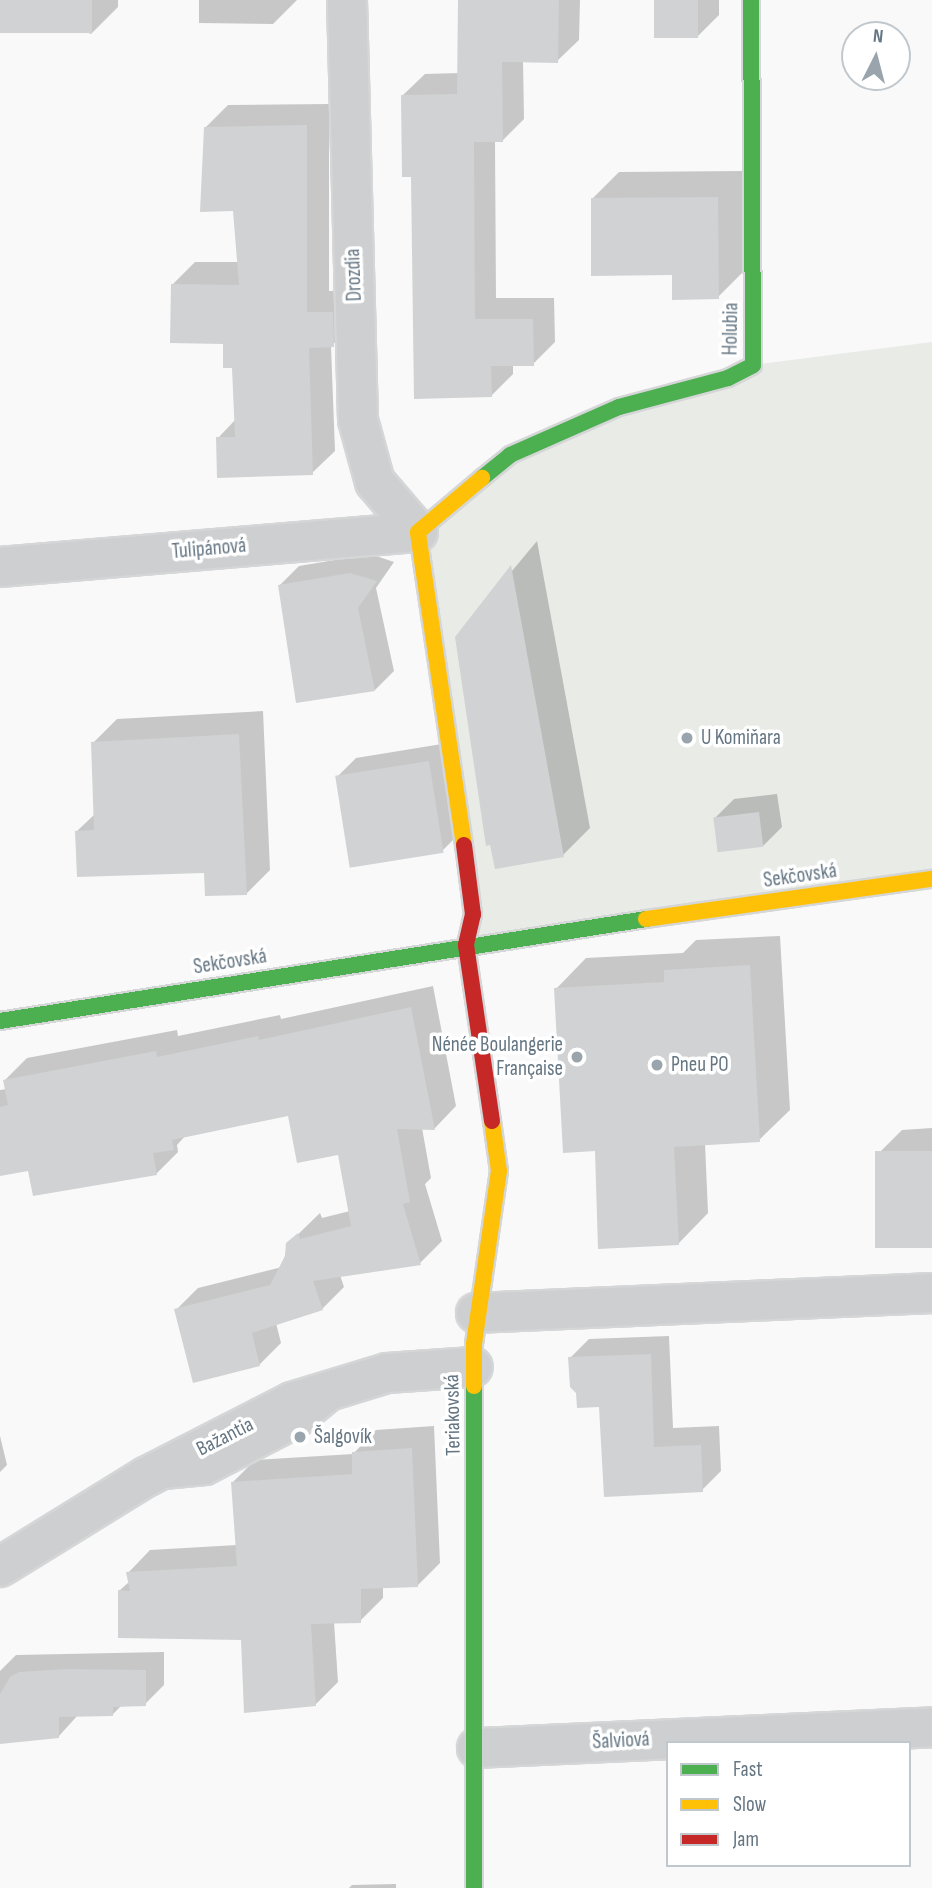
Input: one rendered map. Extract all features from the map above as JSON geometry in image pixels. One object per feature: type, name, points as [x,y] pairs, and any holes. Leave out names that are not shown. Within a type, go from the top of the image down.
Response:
[{"type":"street","name":"Drozdia","points":[[346,0],[358,420],[375,482],[418,532]]},
{"type":"street","name":"Holubia","points":[[418,532],[510,455],[619,407],[717,382],[753,365],[751,0]]},
{"type":"street","name":"Tulipánová","points":[[0,567],[418,532]]},
{"type":"street","points":[[418,532],[473,914],[466,945]]},
{"type":"street","name":"Sekčovská","points":[[0,1021],[466,945],[932,879]]},
{"type":"street","name":"Teriakovská","points":[[466,945],[499,1171],[476,1313],[473,1367],[477,1748],[474,1888]]},
{"type":"street","points":[[476,1313],[932,1293]]},
{"type":"street","name":"Bažantia","points":[[0,1567],[146,1477],[292,1402],[387,1373],[473,1367]]},
{"type":"street","name":"Šalviová","points":[[477,1748],[932,1727]]},
{"type":"shaded area","name":"U Komiňara","points":[[932,342],[932,879],[466,945],[418,532],[510,455],[753,365]]},
{"type":"building","points":[[0,0],[92,0],[92,33],[0,33]]},
{"type":"building","points":[[458,0],[559,0],[558,63],[502,62],[503,142],[474,142],[475,319],[533,319],[534,366],[491,366],[492,397],[414,399],[411,177],[402,177],[401,95],[457,94]]},
{"type":"building","points":[[654,0],[698,0],[698,38],[654,38]]},
{"type":"building","points":[[307,125],[307,312],[333,312],[334,347],[309,348],[313,475],[217,478],[216,437],[235,437],[232,368],[223,368],[223,344],[170,343],[171,284],[239,285],[233,211],[200,212],[204,127]]},
{"type":"building","points":[[718,197],[719,299],[672,300],[672,275],[591,276],[591,198]]},
{"type":"building","points":[[511,565],[564,857],[495,869],[490,845],[486,846],[455,637]]},
{"type":"building","points":[[350,573],[377,581],[358,608],[375,691],[296,703],[278,585]]},
{"type":"building","points":[[239,734],[247,895],[205,896],[204,873],[77,877],[75,831],[94,830],[91,742]]},
{"type":"building","points":[[429,761],[444,853],[350,868],[335,776]]},
{"type":"building","points":[[759,812],[763,847],[718,852],[713,818]]},
{"type":"building","name":"Pneu PO","points":[[750,965],[760,1142],[674,1147],[679,1245],[598,1249],[595,1151],[563,1153],[554,988],[664,982],[664,970]]},
{"type":"building","points":[[411,1007],[435,1130],[397,1129],[410,1202],[403,1204],[421,1265],[313,1281],[323,1310],[252,1333],[260,1366],[193,1383],[174,1309],[270,1285],[285,1256],[286,1243],[298,1233],[300,1239],[351,1226],[338,1155],[297,1163],[288,1116],[172,1140],[174,1150],[153,1153],[157,1175],[33,1196],[28,1171],[0,1176],[0,1107],[8,1105],[3,1080],[156,1051],[157,1057],[258,1036],[259,1040]]},
{"type":"building","points":[[875,1151],[932,1151],[932,1248],[875,1248]]},
{"type":"building","points":[[651,1354],[654,1447],[701,1445],[703,1492],[604,1497],[599,1407],[577,1408],[576,1393],[570,1387],[568,1357]]},
{"type":"building","points":[[412,1448],[418,1587],[361,1589],[361,1623],[311,1624],[316,1706],[244,1713],[241,1640],[118,1638],[118,1590],[130,1591],[126,1572],[237,1566],[231,1482],[352,1474],[352,1452]]},
{"type":"building","points":[[65,1669],[146,1670],[146,1706],[113,1707],[113,1716],[59,1717],[59,1738],[0,1744],[0,1694],[10,1677],[19,1672]]},
{"type":"traffic: fast","points":[[482,478],[510,455],[619,407],[728,378],[753,365],[751,0]]},
{"type":"traffic: fast","points":[[0,1021],[646,919]]},
{"type":"traffic: fast","points":[[474,1386],[474,1888]]},
{"type":"traffic: slow","points":[[464,845],[418,532],[482,478]]},
{"type":"traffic: slow","points":[[646,919],[932,879]]},
{"type":"traffic: slow","points":[[474,1386],[474,1344],[499,1171],[492,1121]]},
{"type":"traffic: jam","points":[[464,845],[473,914],[466,945],[492,1121]]},
{"type":"place","name":"U Komiňara","points":[[687,738]]},
{"type":"place","name":"Nénée Boulangerie Française","points":[[577,1057]]},
{"type":"place","name":"Pneu PO","points":[[657,1065]]},
{"type":"place","name":"Šalgovík","points":[[300,1437]]}]
